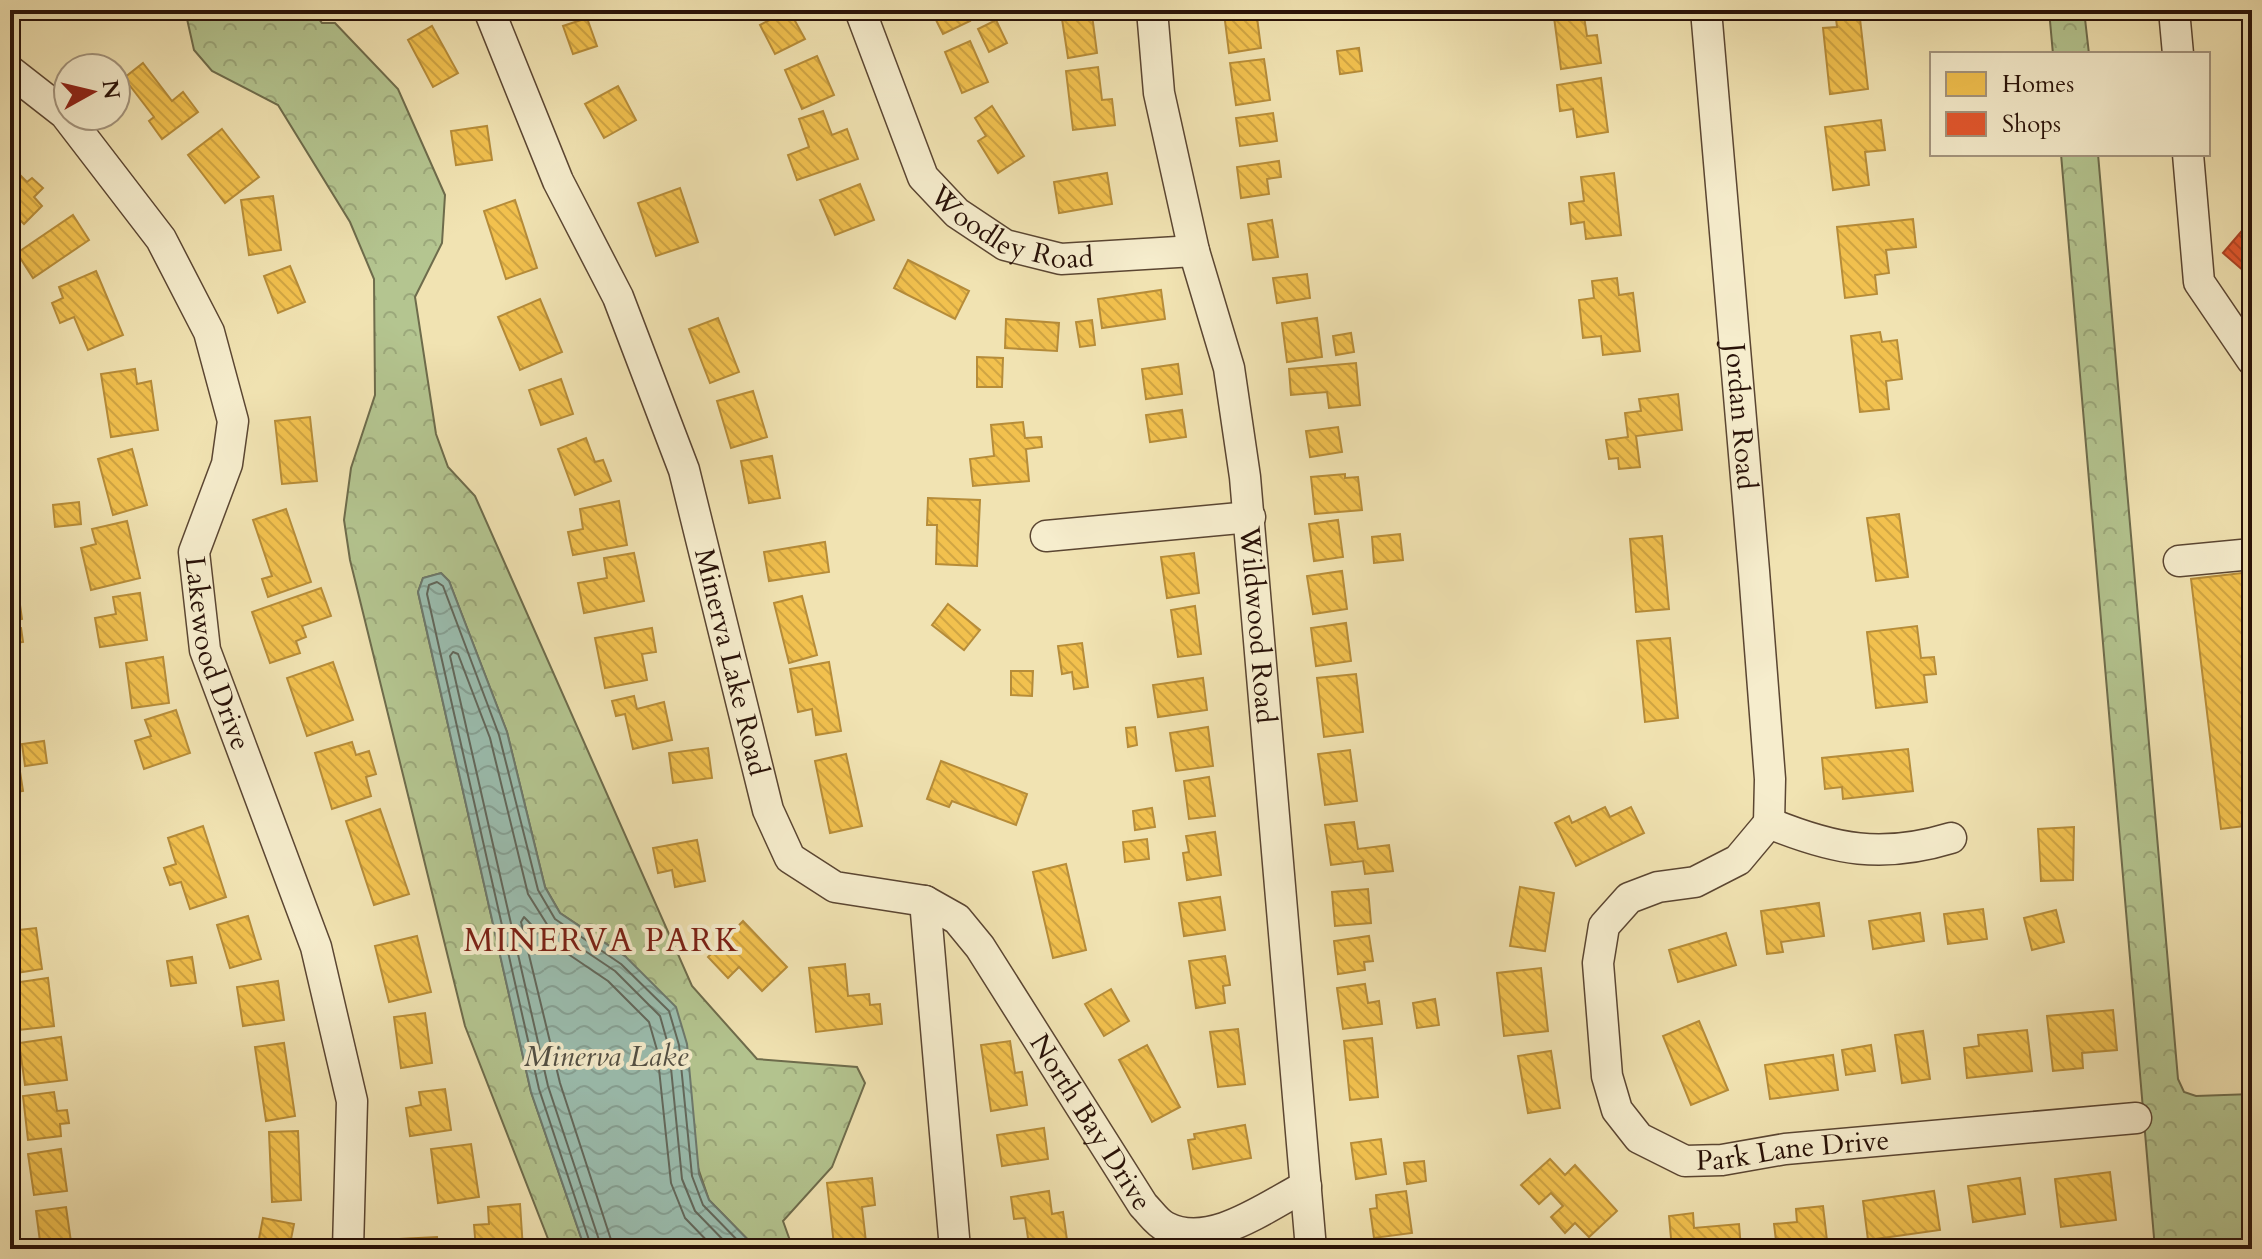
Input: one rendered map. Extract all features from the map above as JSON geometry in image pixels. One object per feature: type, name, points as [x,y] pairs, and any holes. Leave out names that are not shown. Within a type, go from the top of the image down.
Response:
[{"type":"street","name":"Minerva Lake Road","points":[[489,10],[558,181],[618,297],[684,470],[768,810],[790,858],[835,887],[925,901]]},
{"type":"street","name":"Woodley Road","points":[[860,10],[923,177],[957,213],[1005,245],[1061,259],[1194,251]]},
{"type":"street","name":"Wildwood Road","points":[[1152,10],[1159,93],[1194,251],[1229,368],[1250,517],[1311,1249]]},
{"type":"street","name":"Jordan Road","points":[[1706,10],[1754,571],[1770,779],[1769,823]]},
{"type":"street","points":[[2174,10],[2178,52]]},
{"type":"street","name":"Lakewood Drive","points":[[10,71],[65,114],[161,239],[209,332],[233,421],[227,464],[194,552],[205,650],[316,947],[352,1101],[348,1249]]},
{"type":"street","points":[[2188,156],[2199,282],[2252,360]]},
{"type":"street","points":[[1046,536],[1250,517]]},
{"type":"street","points":[[2179,561],[2252,554]]},
{"type":"street","points":[[1769,823],[1816,842],[1871,852],[1920,847],[1951,838]]},
{"type":"street","name":"Park Lane Drive","points":[[1769,823],[1738,860],[1695,882],[1658,887],[1629,898],[1604,926],[1598,963],[1607,1076],[1617,1110],[1639,1138],[1685,1161],[1722,1160],[1785,1149],[2136,1118]]},
{"type":"street","name":"North Bay Drive","points":[[925,901],[957,919],[980,947],[1143,1205],[1164,1226],[1192,1235],[1221,1229],[1306,1186]]},
{"type":"street","points":[[925,901],[955,1249]]},
{"type":"green space","points":[[185,10],[312,10],[322,23],[335,23],[398,89],[445,195],[442,243],[415,297],[436,434],[448,467],[475,496],[692,986],[757,1059],[857,1067],[865,1083],[832,1167],[783,1221],[793,1249],[757,1249],[709,1200],[626,957],[560,913],[545,887],[507,732],[449,581],[441,573],[423,578],[418,592],[531,1092],[585,1249],[552,1249],[465,1026],[350,560],[344,520],[351,468],[375,395],[374,279],[350,222],[278,105],[212,71],[194,50]]},
{"type":"green space","points":[[2049,10],[2084,10],[2089,52],[2053,52]]},
{"type":"green space","points":[[2061,156],[2098,156],[2178,1079],[2184,1092],[2196,1096],[2252,1094],[2252,1249],[2155,1249]]},
{"type":"water","name":"Minerva Lake","points":[[441,573],[449,581],[507,732],[545,887],[560,913],[626,957],[676,1007],[687,1044],[699,1174],[709,1200],[757,1249],[585,1249],[531,1092],[418,592],[423,578]]},
{"type":"building: Homes","points":[[789,10],[805,39],[775,54],[760,25]]},
{"type":"building: Homes","points":[[931,10],[965,10],[970,21],[943,34]]},
{"type":"building: Homes","points":[[1256,10],[1261,48],[1229,53],[1224,13]]},
{"type":"building: Homes","points":[[1553,10],[1583,10],[1587,36],[1597,35],[1601,63],[1561,69]]},
{"type":"building: Homes","points":[[1835,10],[1859,10],[1868,89],[1830,94],[1823,28],[1837,27]]},
{"type":"building: Homes","points":[[1092,15],[1097,53],[1068,58],[1062,19]]},
{"type":"building: Homes","points":[[587,18],[597,46],[573,54],[563,26]]},
{"type":"building: Homes","points":[[996,20],[1007,43],[989,52],[978,29]]},
{"type":"building: Homes","points":[[432,26],[458,73],[433,87],[408,40]]},
{"type":"building: Homes","points":[[970,41],[988,82],[962,93],[945,52]]},
{"type":"building: Homes","points":[[1359,48],[1362,71],[1340,74],[1337,51]]},
{"type":"building: Homes","points":[[817,56],[834,95],[802,109],[785,70]]},
{"type":"building: Homes","points":[[1264,59],[1270,100],[1236,105],[1230,63]]},
{"type":"building: Homes","points":[[143,63],[172,101],[183,92],[198,112],[162,139],[149,121],[154,117],[132,88],[132,72]]},
{"type":"building: Homes","points":[[1098,67],[1102,100],[1112,99],[1115,125],[1073,130],[1066,71]]},
{"type":"building: Homes","points":[[1601,78],[1608,132],[1577,137],[1573,109],[1560,111],[1557,85]]},
{"type":"building: Homes","points":[[618,86],[636,120],[604,138],[585,104]]},
{"type":"building: Homes","points":[[992,106],[1024,156],[998,173],[978,141],[986,136],[975,118]]},
{"type":"building: Homes","points":[[823,111],[832,135],[847,129],[858,159],[797,180],[788,155],[809,147],[799,119]]},
{"type":"building: Homes","points":[[1273,113],[1277,141],[1240,146],[1236,118]]},
{"type":"building: Homes","points":[[1881,120],[1885,150],[1865,152],[1869,185],[1833,190],[1825,127]]},
{"type":"building: Homes","points":[[487,126],[492,160],[456,165],[451,131]]},
{"type":"building: Homes","points":[[222,129],[259,177],[225,203],[188,155]]},
{"type":"building: Homes","points":[[1279,161],[1281,177],[1267,179],[1269,194],[1241,198],[1237,167]]},
{"type":"building: Homes","points":[[10,165],[27,182],[32,178],[43,188],[34,197],[42,206],[24,224],[10,210]]},
{"type":"building: Homes","points":[[1107,173],[1112,204],[1059,213],[1054,182]]},
{"type":"building: Homes","points":[[1614,173],[1621,235],[1586,239],[1584,222],[1571,224],[1569,203],[1584,201],[1581,177]]},
{"type":"building: Homes","points":[[860,184],[874,220],[835,235],[820,200]]},
{"type":"building: Homes","points":[[680,188],[698,242],[656,256],[638,203]]},
{"type":"building: Homes","points":[[273,196],[281,250],[249,255],[241,200]]},
{"type":"building: Homes","points":[[515,200],[537,268],[506,279],[484,211]]},
{"type":"building: Homes","points":[[73,215],[89,240],[33,278],[17,253]]},
{"type":"building: Homes","points":[[1913,219],[1916,247],[1886,250],[1889,273],[1875,275],[1877,294],[1845,298],[1837,227]]},
{"type":"building: Homes","points":[[1272,220],[1278,257],[1253,260],[1248,224]]},
{"type":"building: Homes","points":[[908,260],[969,291],[955,319],[894,288]]},
{"type":"building: Homes","points":[[290,266],[305,302],[278,313],[264,276]]},
{"type":"building: Homes","points":[[96,271],[123,335],[88,350],[74,317],[60,323],[52,303],[63,298],[59,287]]},
{"type":"building: Homes","points":[[1307,274],[1310,298],[1277,303],[1273,278]]},
{"type":"building: Homes","points":[[1617,278],[1619,295],[1633,293],[1640,351],[1603,355],[1601,336],[1583,338],[1579,300],[1594,298],[1592,281]]},
{"type":"building: Homes","points":[[1161,290],[1165,319],[1102,328],[1098,299]]},
{"type":"building: Homes","points":[[540,299],[562,352],[520,370],[498,317]]},
{"type":"building: Homes","points":[[718,318],[739,372],[710,383],[689,329]]},
{"type":"building: Homes","points":[[1317,318],[1322,357],[1287,362],[1282,323]]},
{"type":"building: Homes","points":[[1006,319],[1059,323],[1057,351],[1005,348]]},
{"type":"building: Homes","points":[[1092,320],[1095,345],[1080,347],[1076,322]]},
{"type":"building: Homes","points":[[1880,332],[1882,342],[1897,340],[1902,379],[1886,381],[1889,409],[1860,412],[1851,336]]},
{"type":"building: Homes","points":[[1351,333],[1354,352],[1336,355],[1333,336]]},
{"type":"building: Homes","points":[[977,357],[1003,358],[1002,387],[977,387]]},
{"type":"building: Homes","points":[[1356,363],[1360,405],[1329,408],[1327,392],[1291,395],[1289,369]]},
{"type":"building: Homes","points":[[1178,364],[1182,394],[1146,399],[1142,369]]},
{"type":"building: Homes","points":[[135,369],[137,384],[151,381],[158,430],[111,437],[101,374]]},
{"type":"building: Homes","points":[[561,379],[573,414],[541,425],[529,390]]},
{"type":"building: Homes","points":[[753,391],[767,437],[731,448],[717,401]]},
{"type":"building: Homes","points":[[1678,394],[1682,430],[1636,436],[1640,467],[1619,469],[1618,458],[1609,459],[1606,440],[1628,437],[1625,413],[1641,411],[1639,399]]},
{"type":"building: Homes","points":[[1182,410],[1186,437],[1150,442],[1146,415]]},
{"type":"building: Homes","points":[[310,417],[317,481],[282,484],[275,421]]},
{"type":"building: Homes","points":[[1023,422],[1025,438],[1041,437],[1042,447],[1026,449],[1029,481],[973,486],[970,459],[994,456],[991,425]]},
{"type":"building: Homes","points":[[1338,427],[1342,452],[1310,457],[1306,431]]},
{"type":"building: Homes","points":[[586,438],[595,462],[603,460],[611,481],[575,495],[558,449]]},
{"type":"building: Homes","points":[[132,449],[147,505],[113,515],[98,459]]},
{"type":"building: Homes","points":[[772,456],[780,498],[749,503],[741,461]]},
{"type":"building: Homes","points":[[1345,474],[1345,478],[1358,477],[1362,510],[1315,514],[1311,477]]},
{"type":"building: Homes","points":[[928,498],[980,500],[977,566],[936,564],[937,525],[927,525]]},
{"type":"building: Homes","points":[[619,501],[627,545],[573,555],[568,532],[583,529],[580,509]]},
{"type":"building: Homes","points":[[79,502],[81,524],[55,527],[53,505]]},
{"type":"building: Homes","points":[[286,509],[311,582],[268,597],[262,579],[272,576],[253,520]]},
{"type":"building: Homes","points":[[1899,514],[1908,577],[1876,581],[1867,518]]},
{"type":"building: Homes","points":[[1338,520],[1343,557],[1314,561],[1309,524]]},
{"type":"building: Homes","points":[[127,521],[140,578],[91,590],[81,548],[96,544],[92,529]]},
{"type":"building: Homes","points":[[1400,534],[1403,560],[1374,563],[1372,537]]},
{"type":"building: Homes","points":[[1662,536],[1669,609],[1636,612],[1630,539]]},
{"type":"building: Homes","points":[[825,542],[829,572],[769,581],[764,552]]},
{"type":"building: Homes","points":[[634,553],[644,601],[584,613],[578,583],[607,578],[604,558]]},
{"type":"building: Homes","points":[[1194,553],[1199,593],[1167,598],[1161,557]]},
{"type":"building: Homes","points":[[1342,571],[1347,609],[1313,614],[1307,576]]},
{"type":"building: Homes","points":[[2250,572],[2252,825],[2221,829],[2191,579]]},
{"type":"building: Homes","points":[[321,588],[331,616],[302,626],[306,637],[296,641],[300,653],[270,663],[252,612]]},
{"type":"building: Homes","points":[[18,591],[22,619],[10,621],[10,592]]},
{"type":"building: Homes","points":[[140,593],[147,640],[100,647],[95,618],[116,614],[113,597]]},
{"type":"building: Homes","points":[[802,596],[817,655],[789,663],[774,603]]},
{"type":"building: Homes","points":[[948,604],[980,630],[964,650],[932,625]]},
{"type":"building: Homes","points":[[1195,606],[1201,654],[1178,657],[1171,610]]},
{"type":"building: Homes","points":[[1346,623],[1351,661],[1316,666],[1311,628]]},
{"type":"building: Homes","points":[[1917,626],[1921,658],[1934,657],[1936,674],[1924,675],[1927,702],[1876,708],[1867,632]]},
{"type":"building: Homes","points":[[21,628],[23,642],[10,644],[10,629]]},
{"type":"building: Homes","points":[[652,628],[656,652],[642,654],[647,680],[605,688],[595,638]]},
{"type":"building: Homes","points":[[1670,638],[1678,718],[1645,722],[1637,641]]},
{"type":"building: Homes","points":[[1082,643],[1088,687],[1074,689],[1072,672],[1062,674],[1058,646]]},
{"type":"building: Homes","points":[[163,657],[169,703],[132,708],[126,663]]},
{"type":"building: Homes","points":[[333,662],[353,720],[307,736],[287,678]]},
{"type":"building: Homes","points":[[829,662],[841,731],[816,735],[812,709],[798,712],[790,669]]},
{"type":"building: Homes","points":[[1011,671],[1033,671],[1032,696],[1011,695]]},
{"type":"building: Homes","points":[[1356,674],[1363,732],[1324,737],[1317,678]]},
{"type":"building: Homes","points":[[1203,678],[1207,710],[1158,717],[1153,685]]},
{"type":"building: Homes","points":[[634,696],[637,709],[664,702],[672,740],[633,749],[625,714],[616,716],[612,701]]},
{"type":"building: Homes","points":[[176,710],[190,753],[144,769],[135,741],[151,736],[145,720]]},
{"type":"building: Homes","points":[[1135,727],[1137,745],[1128,747],[1126,728]]},
{"type":"building: Homes","points":[[1208,727],[1213,766],[1176,771],[1170,733]]},
{"type":"building: Homes","points":[[44,741],[47,763],[25,766],[22,744]]},
{"type":"building: Homes","points":[[352,742],[356,755],[369,751],[376,774],[366,777],[371,796],[332,809],[315,753]]},
{"type":"building: Homes","points":[[16,746],[23,791],[10,793],[10,747]]},
{"type":"building: Homes","points":[[708,748],[712,778],[673,783],[669,753]]},
{"type":"building: Homes","points":[[1908,749],[1913,791],[1843,799],[1842,787],[1825,789],[1822,758]]},
{"type":"building: Homes","points":[[1350,750],[1357,801],[1325,805],[1318,754]]},
{"type":"building: Homes","points":[[846,754],[862,826],[830,833],[815,761]]},
{"type":"building: Homes","points":[[941,761],[1027,794],[1016,825],[952,801],[949,807],[927,799]]},
{"type":"building: Homes","points":[[1209,777],[1215,816],[1189,819],[1184,781]]},
{"type":"building: Homes","points":[[1605,807],[1610,817],[1631,807],[1644,833],[1576,866],[1555,823],[1569,816],[1572,823]]},
{"type":"building: Homes","points":[[1152,808],[1155,827],[1135,830],[1133,811]]},
{"type":"building: Homes","points":[[380,809],[409,894],[374,905],[346,821]]},
{"type":"building: Homes","points":[[1354,822],[1358,849],[1389,845],[1393,871],[1365,874],[1363,861],[1331,865],[1325,825]]},
{"type":"building: Homes","points":[[203,826],[226,897],[190,909],[181,882],[170,885],[164,868],[176,864],[168,838]]},
{"type":"building: Homes","points":[[2074,827],[2073,880],[2041,881],[2038,829]]},
{"type":"building: Homes","points":[[1215,832],[1221,875],[1187,880],[1183,853],[1189,852],[1186,836]]},
{"type":"building: Homes","points":[[1147,839],[1149,859],[1125,862],[1123,842]]},
{"type":"building: Homes","points":[[697,840],[705,881],[675,887],[672,870],[658,873],[653,848]]},
{"type":"building: Homes","points":[[1066,864],[1086,950],[1053,958],[1033,872]]},
{"type":"building: Homes","points":[[1520,887],[1554,893],[1545,951],[1510,946]]},
{"type":"building: Homes","points":[[1368,889],[1371,923],[1335,926],[1332,892]]},
{"type":"building: Homes","points":[[1220,897],[1225,930],[1184,936],[1179,903]]},
{"type":"building: Homes","points":[[1819,903],[1824,936],[1781,942],[1783,952],[1767,954],[1761,911]]},
{"type":"building: Homes","points":[[1983,909],[1987,939],[1948,944],[1944,914]]},
{"type":"building: Homes","points":[[2056,910],[2064,942],[2032,950],[2024,918]]},
{"type":"building: Homes","points":[[1920,913],[1924,941],[1873,949],[1869,921]]},
{"type":"building: Homes","points":[[248,916],[261,959],[230,968],[217,925]]},
{"type":"building: Homes","points":[[743,921],[787,967],[762,991],[739,967],[728,978],[708,957]]},
{"type":"building: Homes","points":[[36,928],[42,969],[10,974],[10,931]]},
{"type":"building: Homes","points":[[1726,933],[1736,965],[1678,982],[1669,950]]},
{"type":"building: Homes","points":[[417,936],[431,992],[389,1002],[375,946]]},
{"type":"building: Homes","points":[[1369,936],[1373,961],[1364,962],[1365,970],[1338,974],[1334,941]]},
{"type":"building: Homes","points":[[1225,956],[1230,985],[1223,986],[1225,1003],[1196,1008],[1189,961]]},
{"type":"building: Homes","points":[[192,957],[196,983],[171,986],[167,961]]},
{"type":"building: Homes","points":[[845,964],[848,996],[869,994],[870,1005],[880,1004],[882,1024],[816,1032],[809,968]]},
{"type":"building: Homes","points":[[1541,968],[1548,1031],[1504,1036],[1497,973]]},
{"type":"building: Homes","points":[[48,978],[54,1026],[19,1030],[13,983]]},
{"type":"building: Homes","points":[[278,981],[284,1020],[243,1026],[237,987]]},
{"type":"building: Homes","points":[[1365,984],[1368,1003],[1379,1001],[1382,1024],[1343,1029],[1337,988]]},
{"type":"building: Homes","points":[[1111,989],[1129,1021],[1104,1036],[1085,1004]]},
{"type":"building: Homes","points":[[1435,999],[1439,1025],[1417,1028],[1413,1003]]},
{"type":"building: Homes","points":[[2113,1010],[2117,1050],[2082,1053],[2083,1068],[2053,1071],[2047,1016]]},
{"type":"building: Homes","points":[[425,1013],[432,1063],[401,1068],[394,1017]]},
{"type":"building: Homes","points":[[1699,1021],[1728,1090],[1691,1105],[1663,1036]]},
{"type":"building: Homes","points":[[1238,1029],[1245,1084],[1218,1087],[1210,1032]]},
{"type":"building: Homes","points":[[2027,1030],[2032,1071],[1967,1078],[1964,1048],[1979,1046],[1978,1035]]},
{"type":"building: Homes","points":[[1923,1031],[1930,1079],[1902,1083],[1895,1035]]},
{"type":"building: Homes","points":[[61,1037],[67,1080],[25,1085],[19,1043]]},
{"type":"building: Homes","points":[[1372,1038],[1378,1097],[1350,1100],[1344,1041]]},
{"type":"building: Homes","points":[[1010,1041],[1015,1073],[1022,1072],[1027,1105],[991,1111],[981,1045]]},
{"type":"building: Homes","points":[[284,1043],[295,1116],[266,1121],[255,1047]]},
{"type":"building: Homes","points":[[1147,1045],[1180,1107],[1152,1122],[1119,1060]]},
{"type":"building: Homes","points":[[1871,1045],[1875,1071],[1846,1075],[1842,1050]]},
{"type":"building: Homes","points":[[1551,1051],[1560,1108],[1528,1113],[1518,1056]]},
{"type":"building: Homes","points":[[1833,1055],[1838,1090],[1770,1099],[1765,1065]]},
{"type":"building: Homes","points":[[445,1089],[451,1130],[410,1136],[406,1108],[421,1105],[419,1092]]},
{"type":"building: Homes","points":[[54,1092],[57,1111],[67,1110],[69,1123],[60,1124],[61,1136],[28,1140],[23,1096]]},
{"type":"building: Homes","points":[[1245,1125],[1251,1158],[1193,1169],[1188,1140],[1195,1139],[1194,1134]]},
{"type":"building: Homes","points":[[1044,1128],[1048,1159],[1002,1166],[997,1135]]},
{"type":"building: Homes","points":[[298,1131],[301,1200],[272,1202],[269,1132]]},
{"type":"building: Homes","points":[[1381,1139],[1386,1174],[1356,1179],[1351,1143]]},
{"type":"building: Homes","points":[[471,1144],[479,1197],[438,1203],[431,1149]]},
{"type":"building: Homes","points":[[61,1149],[67,1191],[34,1195],[28,1154]]},
{"type":"building: Homes","points":[[1550,1159],[1565,1175],[1575,1165],[1617,1211],[1589,1237],[1575,1223],[1565,1233],[1551,1217],[1563,1206],[1551,1193],[1539,1204],[1521,1185]]},
{"type":"building: Homes","points":[[1424,1161],[1426,1181],[1407,1184],[1404,1163]]},
{"type":"building: Homes","points":[[2110,1172],[2116,1220],[2061,1227],[2055,1179]]},
{"type":"building: Homes","points":[[872,1178],[875,1205],[862,1207],[866,1242],[834,1245],[827,1183]]},
{"type":"building: Homes","points":[[2020,1178],[2025,1214],[1973,1222],[1968,1186]]},
{"type":"building: Homes","points":[[1049,1191],[1052,1214],[1063,1212],[1067,1240],[1029,1245],[1025,1218],[1014,1219],[1011,1197]]},
{"type":"building: Homes","points":[[1406,1191],[1412,1233],[1374,1238],[1370,1209],[1377,1208],[1376,1195]]},
{"type":"building: Homes","points":[[1934,1191],[1940,1230],[1868,1240],[1863,1201]]},
{"type":"building: Homes","points":[[520,1204],[523,1249],[476,1249],[474,1225],[489,1224],[488,1207]]},
{"type":"building: Homes","points":[[1823,1206],[1828,1249],[1777,1249],[1774,1224],[1797,1222],[1796,1209]]},
{"type":"building: Homes","points":[[66,1207],[72,1249],[41,1249],[36,1211]]},
{"type":"building: Homes","points":[[1693,1213],[1694,1228],[1739,1224],[1741,1249],[1672,1249],[1669,1216]]},
{"type":"building: Homes","points":[[263,1218],[294,1224],[289,1249],[257,1249]]},
{"type":"building: Homes","points":[[437,1237],[438,1249],[401,1249],[400,1239]]},
{"type":"building: Shops","points":[[2252,219],[2252,278],[2223,253]]},
{"type":"district","name":"MINERVA PARK","points":[[602,941]]}]
